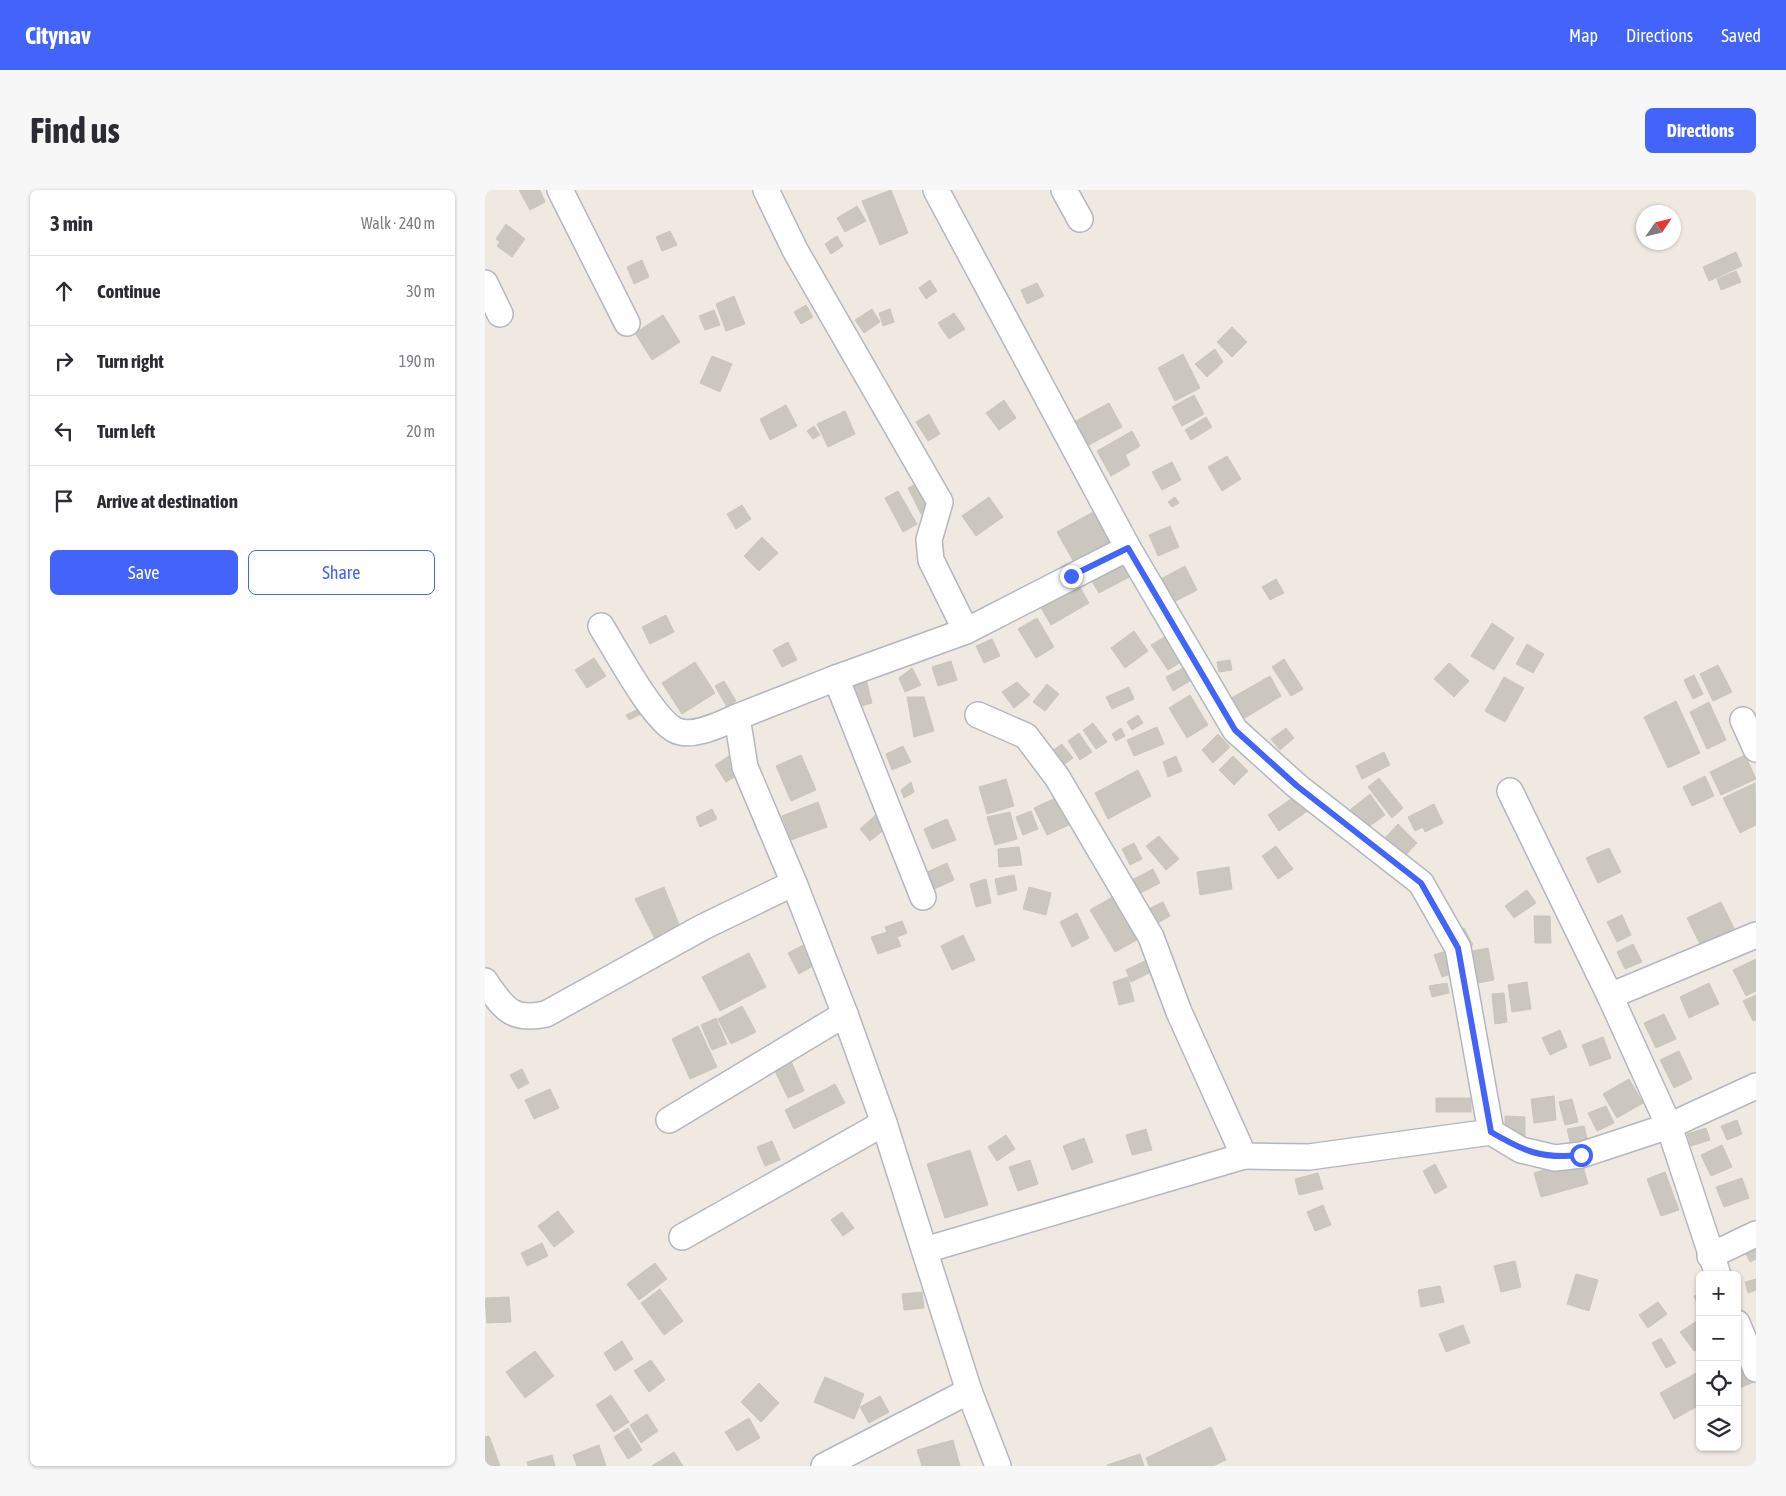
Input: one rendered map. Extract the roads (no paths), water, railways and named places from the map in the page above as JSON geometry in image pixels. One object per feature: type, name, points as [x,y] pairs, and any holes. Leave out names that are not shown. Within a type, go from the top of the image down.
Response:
[{"type":"street","points":[[560,190],[627,323]]},
{"type":"street","points":[[766,190],[795,250],[939,502],[929,540],[931,560],[966,631]]},
{"type":"street","points":[[936,190],[1128,548],[1235,730],[1297,786],[1421,883],[1458,948],[1491,1132]]},
{"type":"street","points":[[1064,190],[1080,219]]},
{"type":"street","points":[[485,283],[500,314]]},
{"type":"street","points":[[601,626],[657,713],[675,730],[699,732],[836,678],[966,631],[1128,548]]},
{"type":"street","points":[[836,678],[923,897]]},
{"type":"street","points":[[978,715],[1026,736],[1057,777],[1151,938],[1179,1012],[1244,1156]]},
{"type":"street","points":[[737,717],[745,768],[794,883],[845,1014],[884,1123],[969,1391],[999,1466]]},
{"type":"street","points":[[1743,720],[1756,750]]},
{"type":"street","points":[[1511,792],[1610,996],[1669,1126],[1714,1265],[1756,1234]]},
{"type":"street","points":[[489,997],[518,1016],[529,1018],[546,1014],[703,927],[794,883]]},
{"type":"street","points":[[1610,996],[1756,934]]},
{"type":"street","points":[[669,1120],[845,1014]]},
{"type":"street","points":[[925,1250],[1244,1156],[1309,1158],[1491,1132],[1521,1150],[1555,1158],[1581,1155],[1669,1126],[1756,1086]]},
{"type":"street","points":[[682,1237],[884,1123]]},
{"type":"street","points":[[1741,1333],[1756,1369]]},
{"type":"street","points":[[824,1466],[969,1391]]}]
